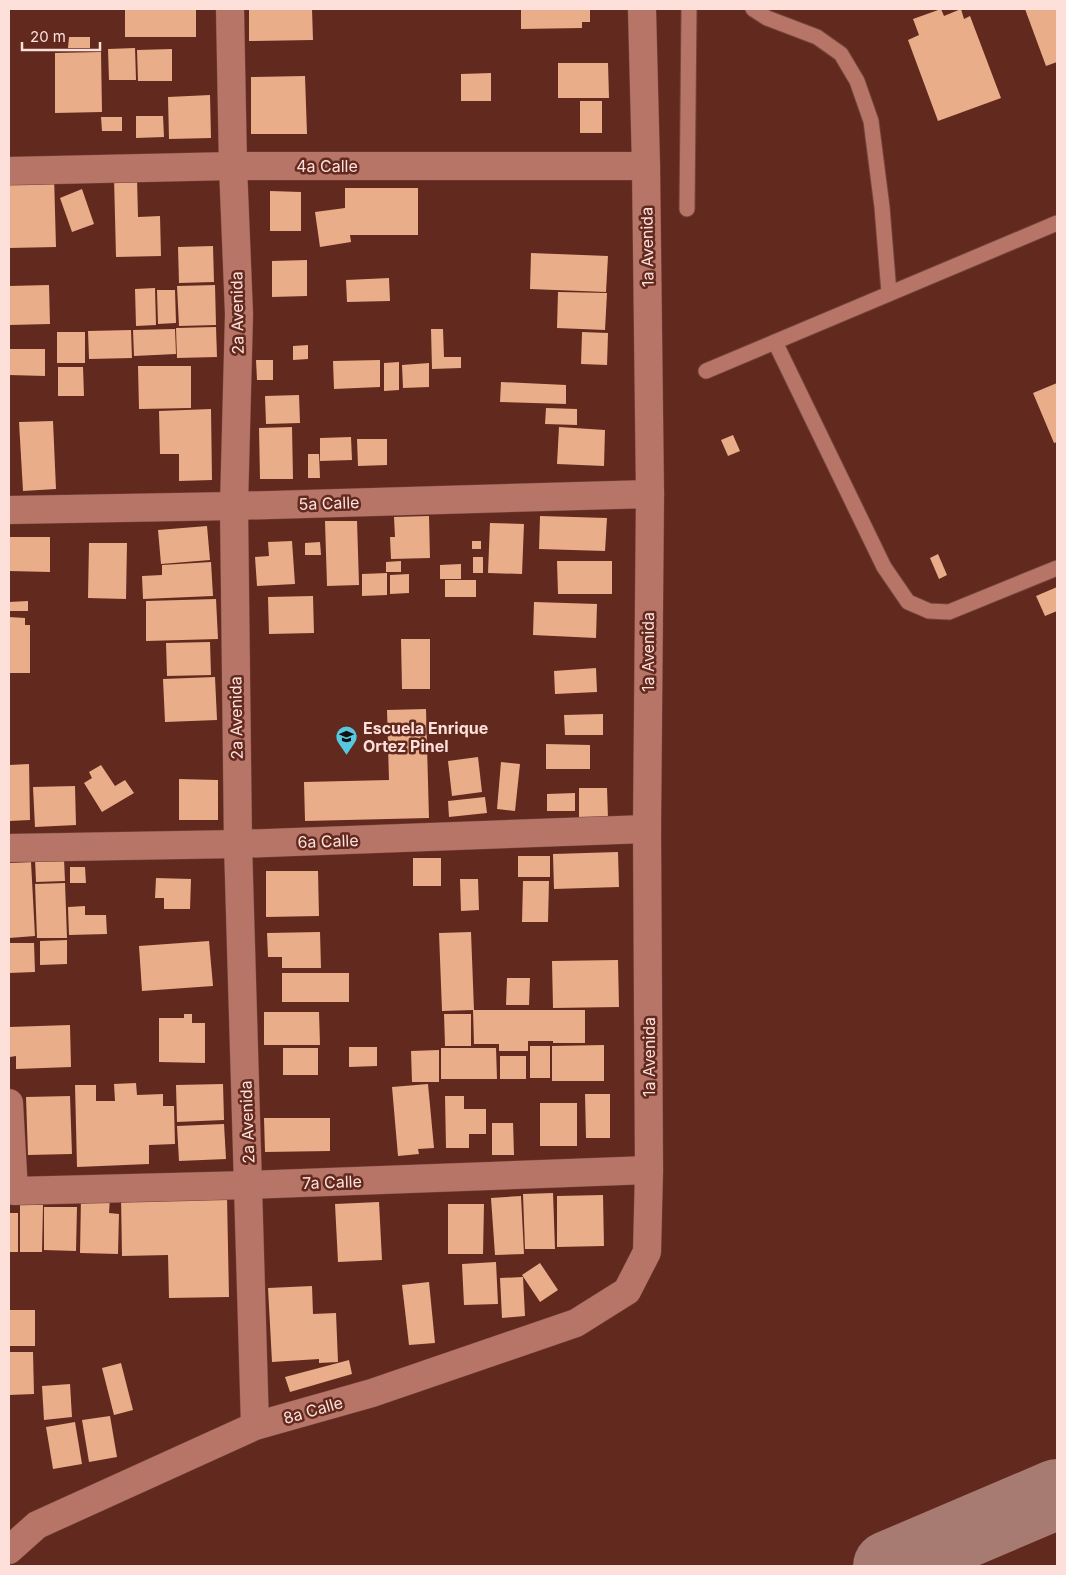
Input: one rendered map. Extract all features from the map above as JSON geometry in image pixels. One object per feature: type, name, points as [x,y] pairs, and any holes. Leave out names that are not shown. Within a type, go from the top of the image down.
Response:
[{"type":"street","name":"2a Avenida","points":[[230,9],[233,166],[239,314],[234,506],[238,844],[255,1426]]},
{"type":"street","name":"1a Avenida","points":[[626,1291],[647,1252],[649,1170],[647,828],[650,494],[642,9]]},
{"type":"street","name":"4a Calle","points":[[9,171],[233,166],[646,166]]},
{"type":"street","name":"5a Calle","points":[[9,510],[234,506],[650,494]]},
{"type":"street","name":"6a Calle","points":[[9,848],[238,844],[647,828]]},
{"type":"street","name":"7a Calle","points":[[9,1103],[14,1191],[249,1186],[649,1170]]},
{"type":"street","name":"8a Calle","points":[[9,1550],[37,1525],[255,1426],[372,1393],[576,1323],[626,1291]]},
{"type":"lane","points":[[687,209],[689,9]]},
{"type":"lane","points":[[752,9],[767,18],[817,37],[841,54],[857,81],[871,121],[882,207],[889,293]]},
{"type":"lane","points":[[706,371],[1057,223]]},
{"type":"lane","points":[[775,342],[884,567],[908,602],[929,611],[949,612],[1057,568]]},
{"type":"building","points":[[125,9],[196,9],[196,37],[125,37]]},
{"type":"building","points":[[249,9],[312,9],[313,40],[249,41]]},
{"type":"building","points":[[521,9],[590,9],[590,22],[582,22],[582,28],[521,29]]},
{"type":"building","points":[[941,9],[944,16],[961,9],[964,19],[970,16],[1001,98],[938,121],[908,40],[919,35],[913,19]]},
{"type":"building","points":[[1025,9],[1057,9],[1057,62],[1046,66]]},
{"type":"building","points":[[69,37],[90,37],[90,48],[68,48]]},
{"type":"building","points":[[135,48],[136,80],[109,80],[108,49]]},
{"type":"building","points":[[172,49],[172,81],[138,81],[137,50]]},
{"type":"building","points":[[101,52],[102,112],[55,113],[55,53]]},
{"type":"building","points":[[558,63],[608,63],[609,98],[558,98]]},
{"type":"building","points":[[491,73],[491,101],[461,101],[461,74]]},
{"type":"building","points":[[305,76],[307,134],[251,134],[251,77]]},
{"type":"building","points":[[210,95],[211,138],[169,139],[168,97]]},
{"type":"building","points":[[580,101],[602,101],[602,133],[580,133]]},
{"type":"building","points":[[136,116],[163,116],[164,137],[136,138]]},
{"type":"building","points":[[101,117],[122,117],[122,131],[102,131]]},
{"type":"building","points":[[54,175],[56,247],[9,248],[9,176]]},
{"type":"building","points":[[114,177],[137,177],[138,217],[160,216],[161,256],[116,257]]},
{"type":"building","points":[[345,188],[418,188],[418,235],[350,235],[351,242],[320,247],[315,212],[345,208]]},
{"type":"building","points":[[82,189],[94,224],[72,232],[60,198]]},
{"type":"building","points":[[270,191],[301,192],[301,231],[270,231]]},
{"type":"building","points":[[213,246],[214,282],[179,283],[178,247]]},
{"type":"building","points":[[531,253],[608,256],[606,292],[530,289]]},
{"type":"building","points":[[307,260],[307,296],[272,297],[272,261]]},
{"type":"building","points":[[389,278],[390,301],[347,302],[346,280]]},
{"type":"building","points":[[49,285],[50,324],[9,325],[9,286]]},
{"type":"building","points":[[215,285],[216,325],[179,326],[177,286]]},
{"type":"building","points":[[155,288],[156,325],[136,326],[135,289]]},
{"type":"building","points":[[157,290],[175,290],[176,323],[158,324]]},
{"type":"building","points":[[558,292],[607,293],[605,330],[557,328]]},
{"type":"building","points":[[216,327],[217,357],[177,358],[176,328]]},
{"type":"building","points":[[175,329],[176,354],[134,356],[133,330]]},
{"type":"building","points":[[431,329],[443,329],[444,357],[461,357],[461,368],[432,369]]},
{"type":"building","points":[[131,330],[132,358],[89,359],[88,331]]},
{"type":"building","points":[[57,332],[85,332],[85,363],[57,363]]},
{"type":"building","points":[[582,332],[608,333],[607,365],[581,364]]},
{"type":"building","points":[[308,345],[308,359],[293,360],[293,346]]},
{"type":"building","points":[[9,349],[45,349],[45,376],[9,375]]},
{"type":"building","points":[[256,360],[273,360],[273,380],[257,380]]},
{"type":"building","points":[[380,360],[380,387],[334,389],[333,361]]},
{"type":"building","points":[[399,362],[399,390],[384,391],[384,363]]},
{"type":"building","points":[[429,363],[429,387],[403,388],[402,365]]},
{"type":"building","points":[[138,366],[191,366],[191,408],[139,409]]},
{"type":"building","points":[[58,367],[83,367],[84,396],[58,396]]},
{"type":"building","points":[[501,382],[566,385],[566,404],[500,402]]},
{"type":"building","points":[[1057,383],[1057,442],[1054,443],[1033,393]]},
{"type":"building","points":[[299,395],[300,423],[266,424],[265,396]]},
{"type":"building","points":[[546,408],[577,409],[577,425],[545,424]]},
{"type":"building","points":[[211,409],[212,480],[179,481],[179,454],[160,454],[159,411]]},
{"type":"building","points":[[53,421],[56,489],[23,491],[19,422]]},
{"type":"building","points":[[292,427],[293,479],[260,479],[259,428]]},
{"type":"building","points":[[559,427],[605,430],[604,466],[557,464]]},
{"type":"building","points":[[733,435],[740,451],[728,456],[721,440]]},
{"type":"building","points":[[351,437],[352,460],[320,461],[320,438]]},
{"type":"building","points":[[357,439],[387,439],[387,465],[358,466]]},
{"type":"building","points":[[308,454],[319,454],[320,478],[308,478]]},
{"type":"building","points":[[429,516],[430,558],[391,559],[390,537],[395,537],[394,517]]},
{"type":"building","points":[[540,516],[607,518],[605,551],[539,549]]},
{"type":"building","points":[[325,521],[357,521],[359,585],[327,586]]},
{"type":"building","points":[[490,523],[524,524],[522,574],[488,573]]},
{"type":"building","points":[[207,526],[210,560],[161,564],[158,530]]},
{"type":"building","points":[[9,537],[50,537],[50,572],[9,571]]},
{"type":"building","points":[[292,541],[295,584],[257,586],[255,557],[269,556],[268,542]]},
{"type":"building","points":[[472,541],[481,541],[481,549],[472,549]]},
{"type":"building","points":[[320,542],[321,555],[305,555],[305,543]]},
{"type":"building","points":[[89,543],[127,543],[126,599],[88,598]]},
{"type":"building","points":[[938,554],[947,575],[939,579],[930,558]]},
{"type":"building","points":[[473,557],[483,557],[483,573],[473,573]]},
{"type":"building","points":[[401,561],[401,572],[386,572],[386,562]]},
{"type":"building","points":[[557,561],[612,561],[612,594],[558,594]]},
{"type":"building","points":[[211,562],[213,596],[143,599],[142,576],[162,575],[162,565]]},
{"type":"building","points":[[461,564],[461,579],[440,579],[440,565]]},
{"type":"building","points":[[387,573],[387,595],[362,596],[362,574]]},
{"type":"building","points":[[409,574],[409,593],[390,594],[390,575]]},
{"type":"building","points":[[445,580],[476,580],[476,597],[445,597]]},
{"type":"building","points":[[1057,587],[1057,611],[1045,616],[1036,596]]},
{"type":"building","points":[[313,596],[314,633],[269,634],[268,597]]},
{"type":"building","points":[[216,599],[218,639],[146,641],[146,601]]},
{"type":"building","points":[[28,601],[28,611],[9,611],[9,602]]},
{"type":"building","points":[[534,602],[597,604],[596,638],[533,635]]},
{"type":"building","points":[[9,617],[25,618],[25,625],[30,625],[30,673],[9,673]]},
{"type":"building","points":[[401,639],[430,639],[430,689],[402,689]]},
{"type":"building","points":[[210,642],[211,675],[167,676],[166,643]]},
{"type":"building","points":[[596,668],[597,692],[555,694],[554,671]]},
{"type":"building","points":[[215,677],[217,720],[165,722],[163,679]]},
{"type":"building","points":[[426,709],[429,818],[305,821],[304,782],[389,780],[387,710]]},
{"type":"building","points":[[603,714],[603,735],[565,735],[564,715]]},
{"type":"building","points":[[546,744],[590,745],[590,769],[546,769]]},
{"type":"building","points":[[478,757],[482,792],[452,796],[448,761]]},
{"type":"building","points":[[501,762],[520,764],[515,811],[497,809]]},
{"type":"building","points":[[29,764],[30,820],[9,821],[9,765]]},
{"type":"building","points":[[101,765],[115,786],[125,780],[134,793],[102,812],[84,783],[92,778],[89,772]]},
{"type":"building","points":[[179,779],[218,780],[218,820],[179,820]]},
{"type":"building","points":[[75,786],[76,825],[35,827],[33,787]]},
{"type":"building","points":[[579,788],[607,788],[608,818],[579,818]]},
{"type":"building","points":[[575,793],[575,811],[547,811],[547,794]]},
{"type":"building","points":[[485,797],[487,813],[449,817],[448,801]]},
{"type":"building","points":[[618,852],[619,887],[554,889],[553,854]]},
{"type":"building","points":[[518,856],[550,856],[550,877],[518,877]]},
{"type":"building","points":[[413,858],[441,858],[441,886],[413,886]]},
{"type":"building","points":[[35,859],[64,859],[65,881],[36,882]]},
{"type":"building","points":[[31,862],[35,936],[9,938],[9,863]]},
{"type":"building","points":[[70,867],[85,867],[86,883],[70,883]]},
{"type":"building","points":[[266,871],[318,871],[319,916],[266,917]]},
{"type":"building","points":[[156,878],[191,879],[190,909],[164,909],[164,898],[155,898]]},
{"type":"building","points":[[460,879],[478,879],[479,910],[461,911]]},
{"type":"building","points":[[523,881],[549,881],[548,922],[522,922]]},
{"type":"building","points":[[65,883],[67,938],[37,938],[35,884]]},
{"type":"building","points":[[85,906],[85,915],[106,915],[107,934],[69,935],[68,907]]},
{"type":"building","points":[[320,932],[321,968],[282,968],[282,957],[268,957],[267,933]]},
{"type":"building","points":[[471,932],[474,1010],[585,1010],[585,1043],[528,1041],[528,1051],[499,1051],[499,1044],[474,1044],[473,1010],[442,1011],[439,933]]},
{"type":"building","points":[[67,940],[67,964],[40,965],[40,941]]},
{"type":"building","points":[[209,941],[213,986],[142,991],[139,946]]},
{"type":"building","points":[[9,943],[34,943],[35,972],[9,973]]},
{"type":"building","points":[[618,960],[619,1007],[553,1008],[552,961]]},
{"type":"building","points":[[282,973],[349,973],[349,1002],[282,1002]]},
{"type":"building","points":[[507,978],[530,978],[529,1005],[506,1005]]},
{"type":"building","points":[[264,1012],[319,1012],[320,1045],[264,1045]]},
{"type":"building","points":[[184,1014],[192,1014],[192,1023],[205,1023],[205,1063],[159,1062],[159,1018],[184,1018]]},
{"type":"building","points":[[444,1014],[471,1014],[471,1046],[445,1046]]},
{"type":"building","points":[[70,1025],[71,1067],[16,1069],[16,1056],[10,1057],[9,1027]]},
{"type":"building","points":[[604,1045],[604,1081],[552,1081],[552,1046]]},
{"type":"building","points":[[530,1046],[550,1046],[550,1078],[530,1078]]},
{"type":"building","points":[[349,1047],[377,1047],[377,1066],[349,1067]]},
{"type":"building","points":[[283,1048],[318,1048],[318,1075],[283,1075]]},
{"type":"building","points":[[441,1048],[496,1048],[497,1079],[441,1079]]},
{"type":"building","points":[[439,1050],[439,1082],[412,1082],[411,1051]]},
{"type":"building","points":[[500,1056],[526,1056],[526,1079],[500,1079]]},
{"type":"building","points":[[136,1083],[137,1095],[163,1094],[163,1106],[174,1106],[175,1144],[149,1145],[149,1164],[77,1167],[75,1085],[96,1085],[96,1101],[115,1101],[114,1084]]},
{"type":"building","points":[[223,1084],[224,1120],[177,1122],[176,1085]]},
{"type":"building","points":[[428,1084],[434,1148],[418,1149],[419,1154],[398,1156],[392,1087]]},
{"type":"building","points":[[585,1094],[610,1094],[610,1138],[586,1138]]},
{"type":"building","points":[[70,1096],[72,1154],[28,1155],[26,1097]]},
{"type":"building","points":[[445,1096],[464,1096],[464,1109],[486,1109],[486,1134],[469,1134],[469,1148],[446,1148]]},
{"type":"building","points":[[540,1103],[577,1103],[577,1146],[540,1146]]},
{"type":"building","points":[[264,1118],[330,1118],[330,1151],[265,1152]]},
{"type":"building","points":[[492,1123],[513,1123],[514,1155],[492,1155]]},
{"type":"building","points":[[224,1124],[226,1159],[179,1161],[177,1126]]},
{"type":"building","points":[[553,1193],[555,1249],[525,1249],[523,1194]]},
{"type":"building","points":[[603,1195],[604,1246],[557,1247],[557,1196]]},
{"type":"building","points":[[227,1196],[229,1297],[169,1298],[168,1255],[122,1256],[121,1198]]},
{"type":"building","points":[[521,1196],[524,1254],[495,1255],[491,1198]]},
{"type":"building","points":[[81,1197],[110,1197],[109,1213],[119,1214],[118,1254],[80,1253]]},
{"type":"building","points":[[379,1202],[382,1260],[338,1262],[335,1204]]},
{"type":"building","points":[[448,1204],[484,1204],[483,1254],[448,1254]]},
{"type":"building","points":[[20,1205],[43,1205],[42,1252],[20,1252]]},
{"type":"building","points":[[44,1207],[77,1207],[76,1251],[44,1250]]},
{"type":"building","points":[[9,1213],[18,1213],[18,1252],[9,1252]]},
{"type":"building","points":[[496,1262],[498,1304],[464,1305],[462,1264]]},
{"type":"building","points":[[540,1263],[558,1290],[540,1302],[522,1275]]},
{"type":"building","points":[[523,1277],[525,1316],[502,1318],[500,1278]]},
{"type":"building","points":[[429,1282],[435,1343],[409,1345],[402,1285]]},
{"type":"building","points":[[312,1286],[313,1314],[336,1313],[338,1362],[319,1363],[319,1359],[272,1362],[268,1288]]},
{"type":"building","points":[[9,1310],[35,1310],[35,1346],[9,1346]]},
{"type":"building","points":[[9,1352],[33,1352],[34,1394],[9,1395]]},
{"type":"building","points":[[349,1360],[352,1374],[290,1392],[285,1377]]},
{"type":"building","points":[[121,1363],[133,1410],[114,1415],[102,1368]]},
{"type":"building","points":[[70,1384],[72,1417],[44,1420],[42,1386]]},
{"type":"building","points":[[110,1416],[117,1457],[89,1462],[82,1420]]},
{"type":"building","points":[[75,1422],[82,1464],[53,1469],[46,1427]]},
{"type":"taxiway","points":[[888,1566],[1057,1494]]},
{"type":"place","name":"Escuela Enrique Ortez Pinel","points":[[347,756]]}]
